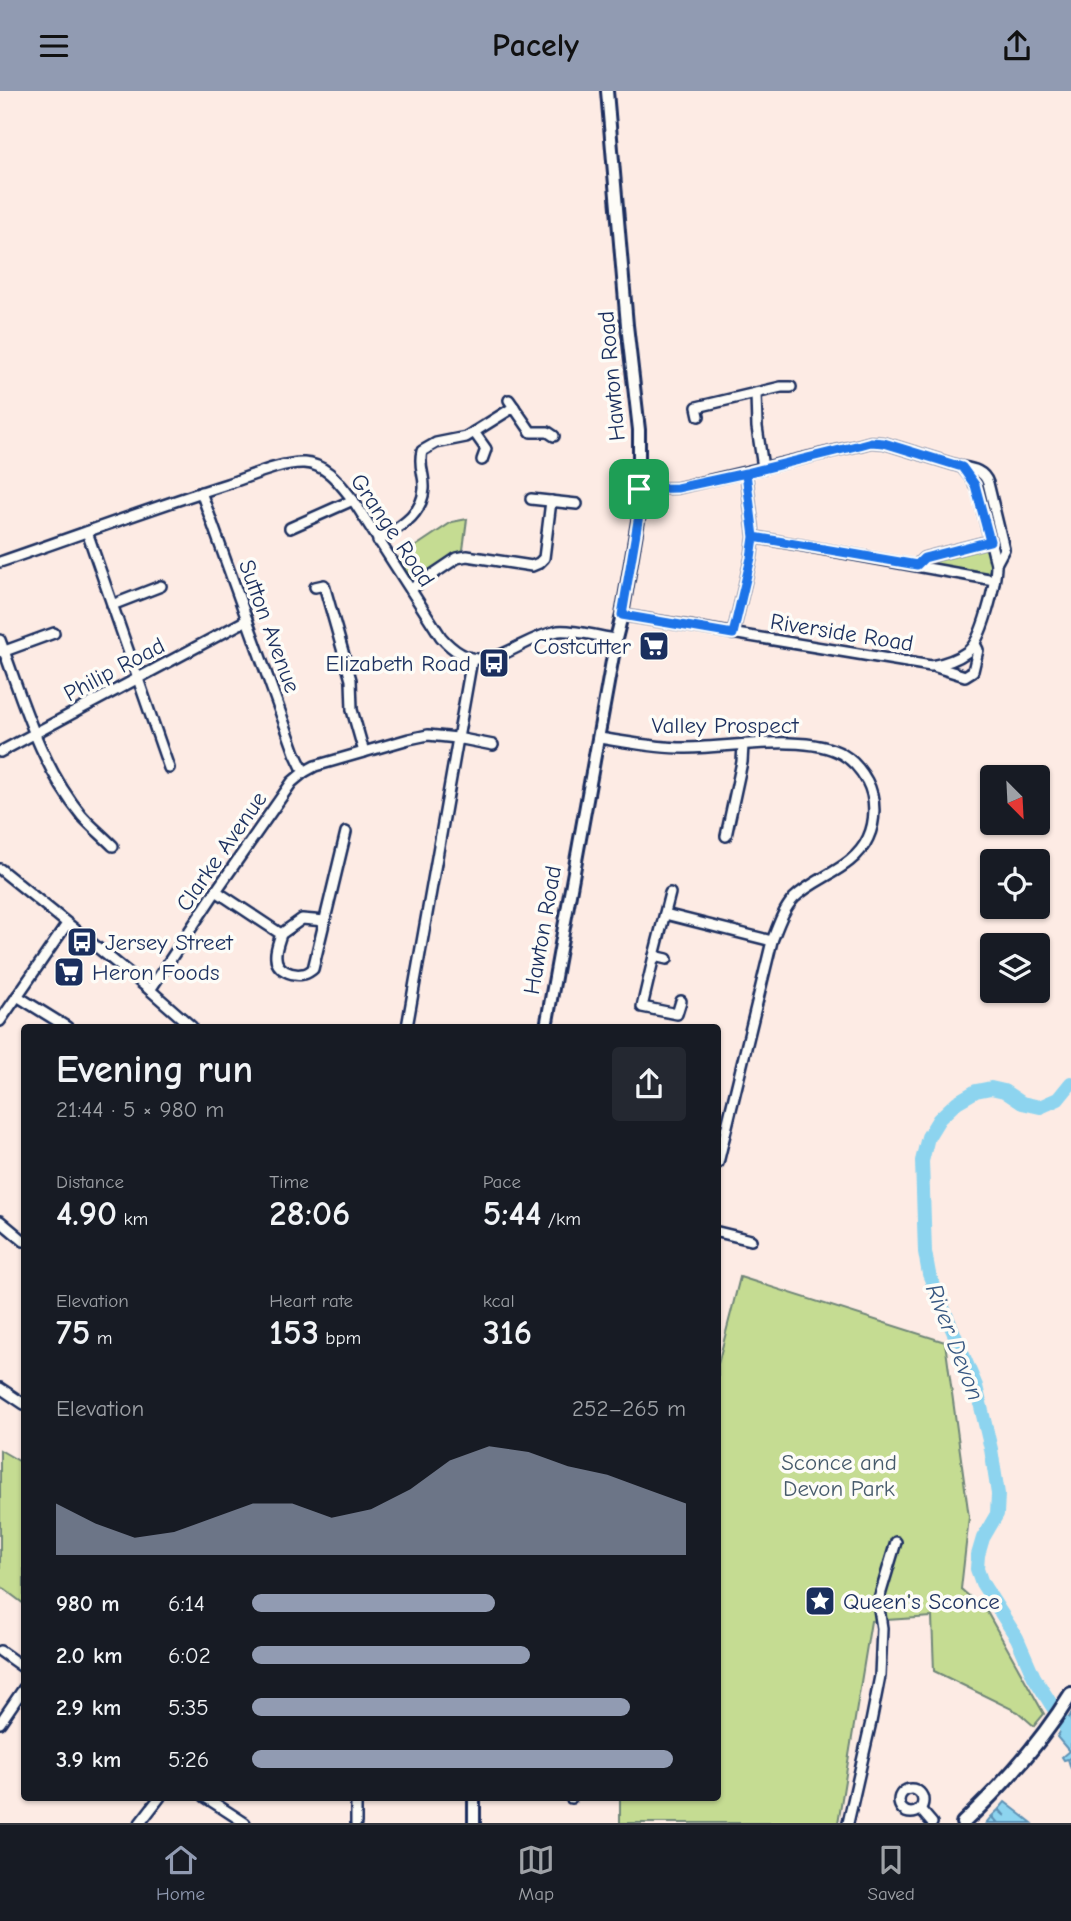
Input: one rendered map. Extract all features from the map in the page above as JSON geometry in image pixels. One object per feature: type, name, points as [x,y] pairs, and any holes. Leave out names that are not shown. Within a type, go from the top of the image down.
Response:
[{"type":"main road","points":[[963,1823],[1007,1779],[1041,1739],[1071,1695]]},
{"type":"street","name":"Hawton Road","points":[[547,1024],[639,515],[639,430],[607,91]]},
{"type":"street","points":[[699,416],[697,407],[786,387],[784,397]]},
{"type":"street","points":[[756,393],[757,427],[763,468]]},
{"type":"street","points":[[378,541],[409,521],[420,507],[424,488],[419,448],[466,437],[511,403],[531,432],[550,431]]},
{"type":"street","points":[[745,428],[757,427]]},
{"type":"street","points":[[474,432],[489,452],[482,460]]},
{"type":"street","name":"Riverside Road","points":[[639,489],[677,488],[878,442],[983,473],[988,483],[1004,548],[996,564],[984,620],[975,644],[968,652],[945,664],[931,666]]},
{"type":"street","name":"Grange Road","points":[[0,562],[201,492],[285,465],[305,463],[324,469],[337,480],[446,643],[460,655],[472,659]]},
{"type":"street","name":"Riverside Road","points":[[962,467],[975,485],[996,564]]},
{"type":"street","points":[[733,634],[754,537],[746,473]]},
{"type":"street","name":"Sutton Avenue","points":[[201,492],[304,772]]},
{"type":"street","points":[[531,499],[578,504]]},
{"type":"street","points":[[290,528],[353,501]]},
{"type":"street","points":[[411,589],[457,558],[467,555],[532,566],[539,563],[544,558],[551,501]]},
{"type":"street","points":[[87,532],[169,768]]},
{"type":"street","points":[[754,537],[994,580]]},
{"type":"street","points":[[917,565],[924,558],[990,541]]},
{"type":"street","points":[[467,555],[469,543]]},
{"type":"street","points":[[323,585],[351,680],[352,710],[364,752]]},
{"type":"street","points":[[112,605],[159,589]]},
{"type":"street","name":"Riverside Road","points":[[622,615],[931,666],[965,675],[973,671],[978,650],[975,644]]},
{"type":"street","name":"Philip Road","points":[[0,752],[247,620]]},
{"type":"street","points":[[408,1024],[472,659],[496,657],[561,630],[616,639]]},
{"type":"street","points":[[2,652],[54,633]]},
{"type":"street","points":[[0,640],[2,652],[48,765],[82,816],[113,846]]},
{"type":"street","points":[[304,772],[315,766],[428,735],[493,745]]},
{"type":"street","name":"Valley Prospect","points":[[598,738],[667,748],[819,744],[842,753],[859,767],[869,786],[874,821],[860,852],[848,863],[793,899],[782,916],[772,941],[721,1142]]},
{"type":"street","points":[[726,836],[742,762],[743,745]]},
{"type":"street","name":"Clarke Avenue","points":[[150,990],[292,782],[304,772]]},
{"type":"street","points":[[325,921],[302,919],[281,934],[275,957],[283,971],[302,975],[313,969],[325,921],[346,832]]},
{"type":"street","points":[[0,869],[189,1024]]},
{"type":"street","points":[[216,891],[281,934]]},
{"type":"street","points":[[670,893],[642,1007],[677,1014],[681,1001]]},
{"type":"street","points":[[665,914],[772,941]]},
{"type":"street","points":[[0,1021],[67,924]]},
{"type":"street","points":[[654,956],[667,959]]},
{"type":"street","points":[[17,996],[62,1024]]},
{"type":"street","points":[[0,1221],[21,1238]]},
{"type":"street","points":[[721,1233],[751,1240]]},
{"type":"street","points":[[0,1388],[21,1402]]},
{"type":"street","points":[[848,1823],[880,1676],[882,1628],[878,1602],[896,1542]]},
{"type":"street","points":[[0,1651],[21,1666]]},
{"type":"street","points":[[0,1723],[21,1692]]},
{"type":"street","points":[[140,1823],[157,1801]]},
{"type":"street","points":[[211,1801],[244,1823]]},
{"type":"street","points":[[356,1801],[356,1823]]},
{"type":"street","points":[[474,1801],[474,1823]]},
{"type":"street","points":[[920,1809],[933,1823]]},
{"type":"green space","points":[[467,519],[463,550],[412,581],[398,558],[452,522]]},
{"type":"green space","points":[[983,547],[988,551],[991,562],[989,571],[985,574],[932,564],[933,560]]},
{"type":"green space","name":"Sconce and Devon Park","points":[[740,1277],[945,1342],[969,1517],[961,1589],[987,1612],[1044,1714],[1034,1726],[1018,1712],[934,1671],[932,1617],[871,1621],[838,1823],[620,1823],[620,1801],[721,1801],[721,1352]]},
{"type":"green space","points":[[0,1450],[21,1462],[21,1602],[0,1586]]},
{"type":"water","points":[[1071,1714],[1071,1757],[1064,1760],[1062,1757],[1069,1751],[1057,1737]]},
{"type":"water","points":[[1005,1802],[1032,1823],[998,1823],[992,1816],[998,1810],[1005,1816],[999,1809]]},
{"type":"water","points":[[991,1817],[998,1823],[986,1823]]},
{"type":"waterway","name":"River Devon","points":[[1071,1083],[1058,1099],[1040,1107],[1022,1103],[1004,1091],[991,1088],[976,1091],[957,1102],[939,1119],[928,1137],[922,1161],[925,1252],[929,1274],[976,1386],[991,1449],[998,1494],[997,1514],[983,1538],[977,1569],[982,1583],[1017,1638],[1034,1677],[1071,1736]]},
{"type":"place","name":"Costcutter","points":[[654,646]]},
{"type":"place","name":"Elizabeth Road","points":[[494,663]]},
{"type":"place","name":"Jersey Street","points":[[82,942]]},
{"type":"place","name":"Heron Foods","points":[[69,972]]},
{"type":"place","name":"Queen's Sconce","points":[[820,1601]]},
{"type":"route","points":[[639,489],[639,515],[622,615],[733,634],[754,537],[746,473],[871,442],[884,443],[962,467],[978,491],[990,541],[924,558],[917,565],[754,537],[746,473],[677,488],[639,489]]}]
